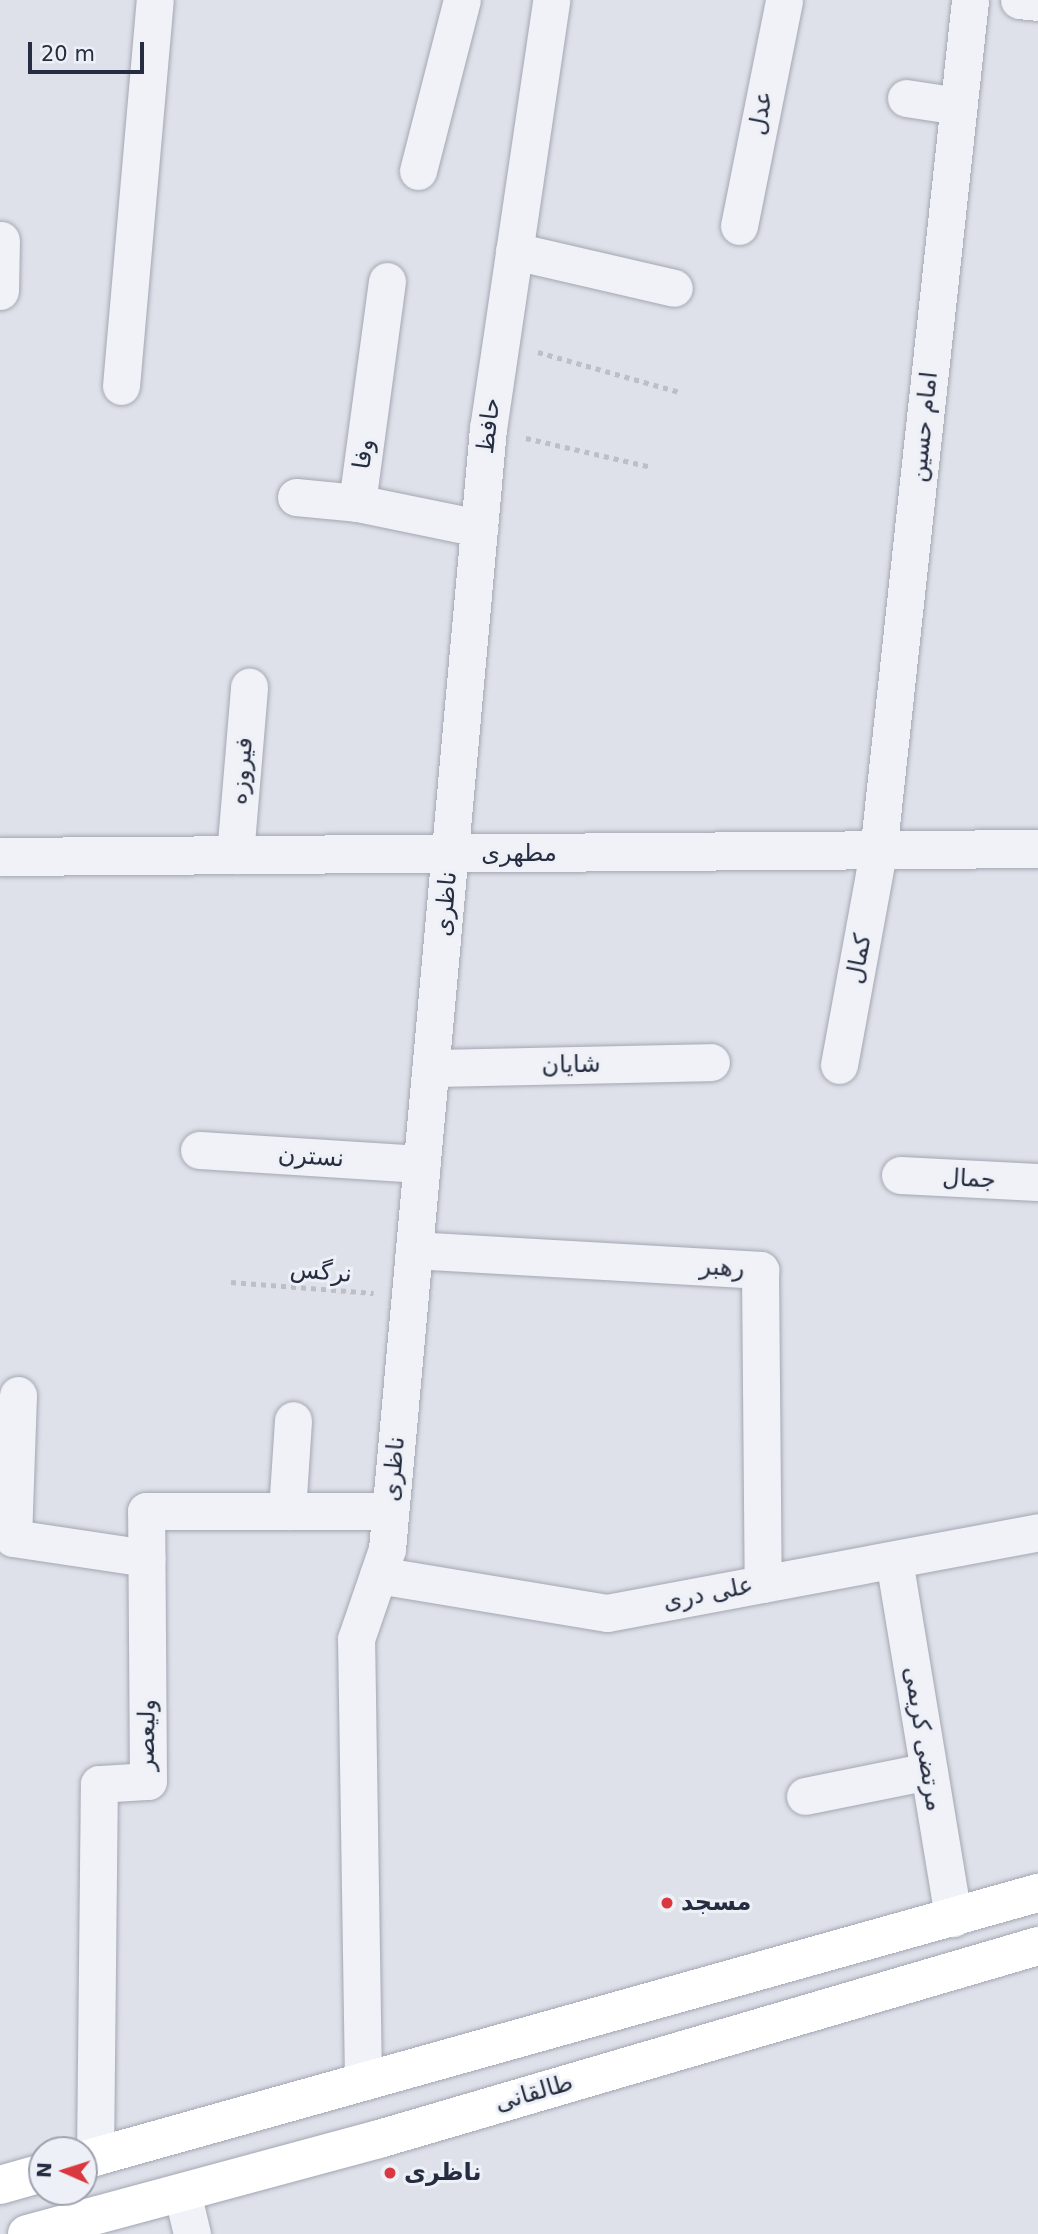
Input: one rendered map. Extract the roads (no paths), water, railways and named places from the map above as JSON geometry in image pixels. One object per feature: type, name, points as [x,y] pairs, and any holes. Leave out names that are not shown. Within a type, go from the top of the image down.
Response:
[{"type":"main road","points":[[98,2157],[363,2080],[953,1919],[1038,1893]]},
{"type":"main road","name":"طالقانی","points":[[27,2234],[182,2192],[1038,1945]]},
{"type":"main road","points":[[0,2185],[28,2177]]},
{"type":"street","points":[[121,386],[155,0]]},
{"type":"street","points":[[418,170],[462,0]]},
{"type":"street","name":"حافظ","points":[[450,855],[488,429],[551,0]]},
{"type":"street","name":"عدل","points":[[739,226],[784,0]]},
{"type":"street","name":"امام حسین","points":[[878,853],[970,0]]},
{"type":"street","points":[[1019,0],[1038,2]]},
{"type":"street","points":[[906,97],[958,106]]},
{"type":"street","points":[[0,292],[1,240]]},
{"type":"street","points":[[514,251],[674,288]]},
{"type":"street","name":"وفا","points":[[387,281],[357,503],[479,528]]},
{"type":"street","points":[[296,497],[357,503]]},
{"type":"street","name":"فیروزه","points":[[235,855],[249,687]]},
{"type":"street","name":"مطهری","points":[[0,857],[878,853],[1038,849]]},
{"type":"street","name":"کمال","points":[[839,1065],[878,853]]},
{"type":"street","name":"ناظری","points":[[363,2080],[356,1639],[377,1575],[390,1511],[450,855]]},
{"type":"street","name":"شایان","points":[[431,1068],[711,1062]]},
{"type":"street","name":"نسترن","points":[[199,1150],[422,1164]]},
{"type":"street","name":"جمال","points":[[901,1175],[1038,1182]]},
{"type":"street","name":"رهبر","points":[[414,1250],[760,1270],[763,1584]]},
{"type":"street","points":[[18,1395],[13,1538],[147,1558]]},
{"type":"street","points":[[287,1511],[293,1420]]},
{"type":"street","name":"ولیعصر","points":[[91,2136],[99,1784],[148,1782],[146,1511],[390,1511]]},
{"type":"street","name":"علی دری","points":[[377,1575],[607,1613],[1038,1532]]},
{"type":"street","name":"مرتضی کریمی","points":[[894,1560],[953,1919]]},
{"type":"street","points":[[805,1796],[929,1772]]},
{"type":"street","points":[[182,2192],[192,2234]]},
{"type":"place","name":"مسجد","points":[[667,1903]]},
{"type":"place","name":"ناظری","points":[[390,2173]]}]
